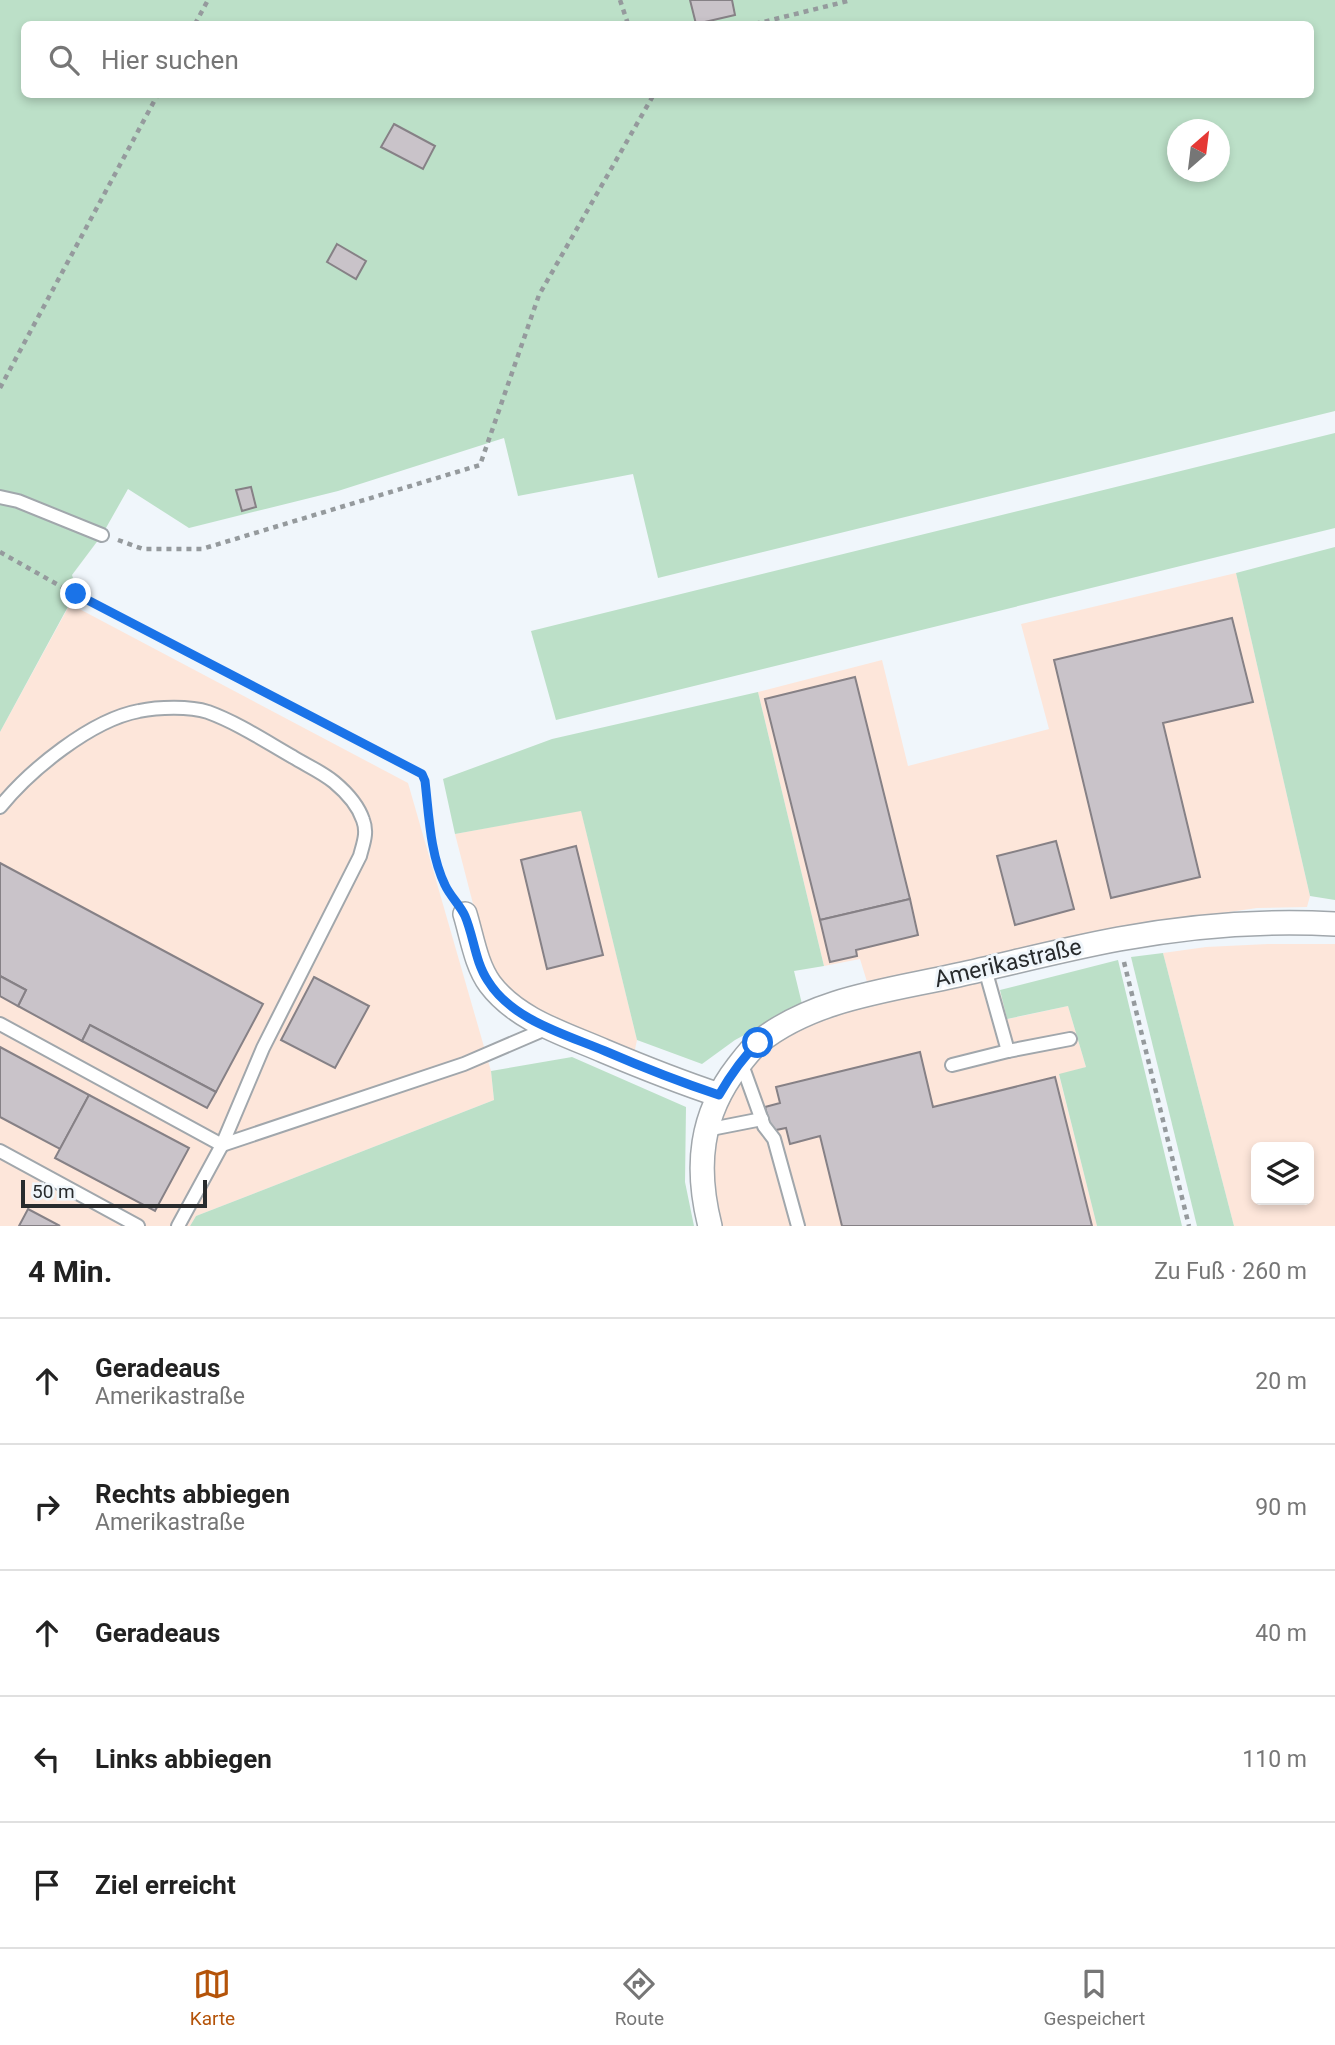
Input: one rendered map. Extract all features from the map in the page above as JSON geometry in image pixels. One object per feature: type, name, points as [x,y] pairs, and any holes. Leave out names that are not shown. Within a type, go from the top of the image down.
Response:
[{"type":"street","points":[[465,914],[482,971],[489,983],[513,1007],[549,1027],[719,1095]]},
{"type":"street","name":"Amerikastraße","points":[[710,1226],[702,1185],[703,1149],[706,1130],[719,1095],[741,1062],[758,1043],[800,1017],[851,999],[1118,939],[1223,926],[1335,924]]},
{"type":"lane","points":[[0,497],[18,501],[102,535]]},
{"type":"lane","points":[[0,807],[31,775],[79,737],[138,711],[179,708],[205,711],[237,724],[333,781],[352,799],[363,820],[366,836],[360,856],[263,1048],[222,1145],[178,1226]]},
{"type":"lane","points":[[985,969],[1008,1051]]},
{"type":"lane","points":[[0,1024],[222,1145],[464,1064],[549,1027]]},
{"type":"lane","points":[[952,1065],[1070,1039]]},
{"type":"lane","points":[[741,1062],[764,1126],[774,1139],[798,1226]]},
{"type":"lane","points":[[706,1130],[762,1119]]},
{"type":"lane","points":[[0,1151],[138,1226]]},
{"type":"path","points":[[197,21],[208,0]]},
{"type":"path","points":[[620,0],[627,21]]},
{"type":"path","points":[[766,21],[830,3],[852,0]]},
{"type":"path","points":[[0,388],[156,98]]},
{"type":"path","points":[[102,535],[143,549],[202,549],[480,465],[539,295],[651,98]]},
{"type":"path","points":[[0,552],[422,774],[437,862],[452,898],[465,914]]},
{"type":"path","points":[[1118,939],[1189,1226]]},
{"type":"shaded area","points":[[1236,573],[1310,896],[1307,907],[1257,908],[1111,929],[868,985],[860,959],[824,966],[758,692],[882,660],[908,766],[1049,729],[1021,624]]},
{"type":"shaded area","points":[[70,604],[408,783],[491,1071],[494,1100],[196,1216],[190,1226],[0,1226],[0,732]]},
{"type":"shaded area","points":[[581,810],[637,1040],[634,1054],[527,1006],[505,989],[489,966],[455,834]]},
{"type":"shaded area","points":[[1335,944],[1335,1226],[1234,1226],[1163,953],[1206,947]]},
{"type":"shaded area","points":[[996,978],[1008,1019],[1068,1006],[1086,1067],[1059,1075],[1097,1226],[717,1226],[708,1158],[721,1111],[755,1057],[793,1030],[843,1011]]},
{"type":"green space","points":[[0,0],[1335,0],[1335,411],[658,578],[633,474],[518,496],[504,438],[338,491],[189,528],[128,489],[102,535],[72,575],[77,590],[0,732]]},
{"type":"green space","points":[[1335,433],[1335,528],[556,720],[531,631]]},
{"type":"green space","points":[[1335,547],[1335,900],[1310,896],[1236,573]]},
{"type":"green space","points":[[758,692],[824,966],[794,971],[802,1004],[735,1040],[702,1064],[637,1040],[581,811],[455,834],[443,779],[552,739]]},
{"type":"green space","points":[[1163,953],[1234,1226],[1197,1226],[1131,957]]},
{"type":"green space","points":[[1118,960],[1182,1226],[1097,1226],[1059,1074],[1086,1067],[1068,1006],[1007,1019],[1000,990]]},
{"type":"green space","points":[[572,1057],[686,1107],[685,1182],[694,1226],[190,1226],[196,1216],[494,1100],[491,1071]]},
{"type":"building","points":[[690,0],[732,0],[735,15],[695,21]]},
{"type":"building","points":[[394,124],[435,146],[423,169],[381,147]]},
{"type":"building","points":[[337,244],[366,261],[356,279],[327,262]]},
{"type":"building","points":[[251,487],[256,507],[242,511],[236,490]]},
{"type":"building","points":[[1232,618],[1253,702],[1163,723],[1200,877],[1111,898],[1054,660]]},
{"type":"building","points":[[855,677],[910,899],[820,920],[765,699]]},
{"type":"building","points":[[1056,841],[1074,909],[1015,925],[997,856]]},
{"type":"building","points":[[576,846],[603,955],[547,969],[521,860]]},
{"type":"building","points":[[0,863],[263,1004],[216,1092],[90,1025],[82,1041],[18,1006],[26,990],[0,976]]},
{"type":"building","points":[[910,899],[918,935],[856,950],[857,956],[830,962],[820,920]]},
{"type":"building","points":[[0,976],[26,990],[18,1006],[0,996]]},
{"type":"building","points":[[314,977],[369,1006],[335,1068],[281,1040]]},
{"type":"building","points":[[90,1025],[216,1092],[207,1108],[82,1041]]},
{"type":"building","points":[[0,1047],[89,1095],[60,1149],[0,1117]]},
{"type":"building","points":[[920,1052],[933,1107],[1055,1077],[1092,1226],[842,1226],[820,1136],[790,1144],[786,1128],[771,1131],[765,1107],[780,1103],[776,1087]]},
{"type":"building","points":[[89,1095],[189,1148],[155,1211],[55,1158]]},
{"type":"building","points":[[28,1209],[60,1226],[19,1226]]},
{"type":"route","points":[[76,594],[422,774],[434,852],[444,883],[465,914],[482,971],[500,996],[513,1007],[549,1027],[623,1059],[719,1095],[748,1052],[758,1043]]}]
